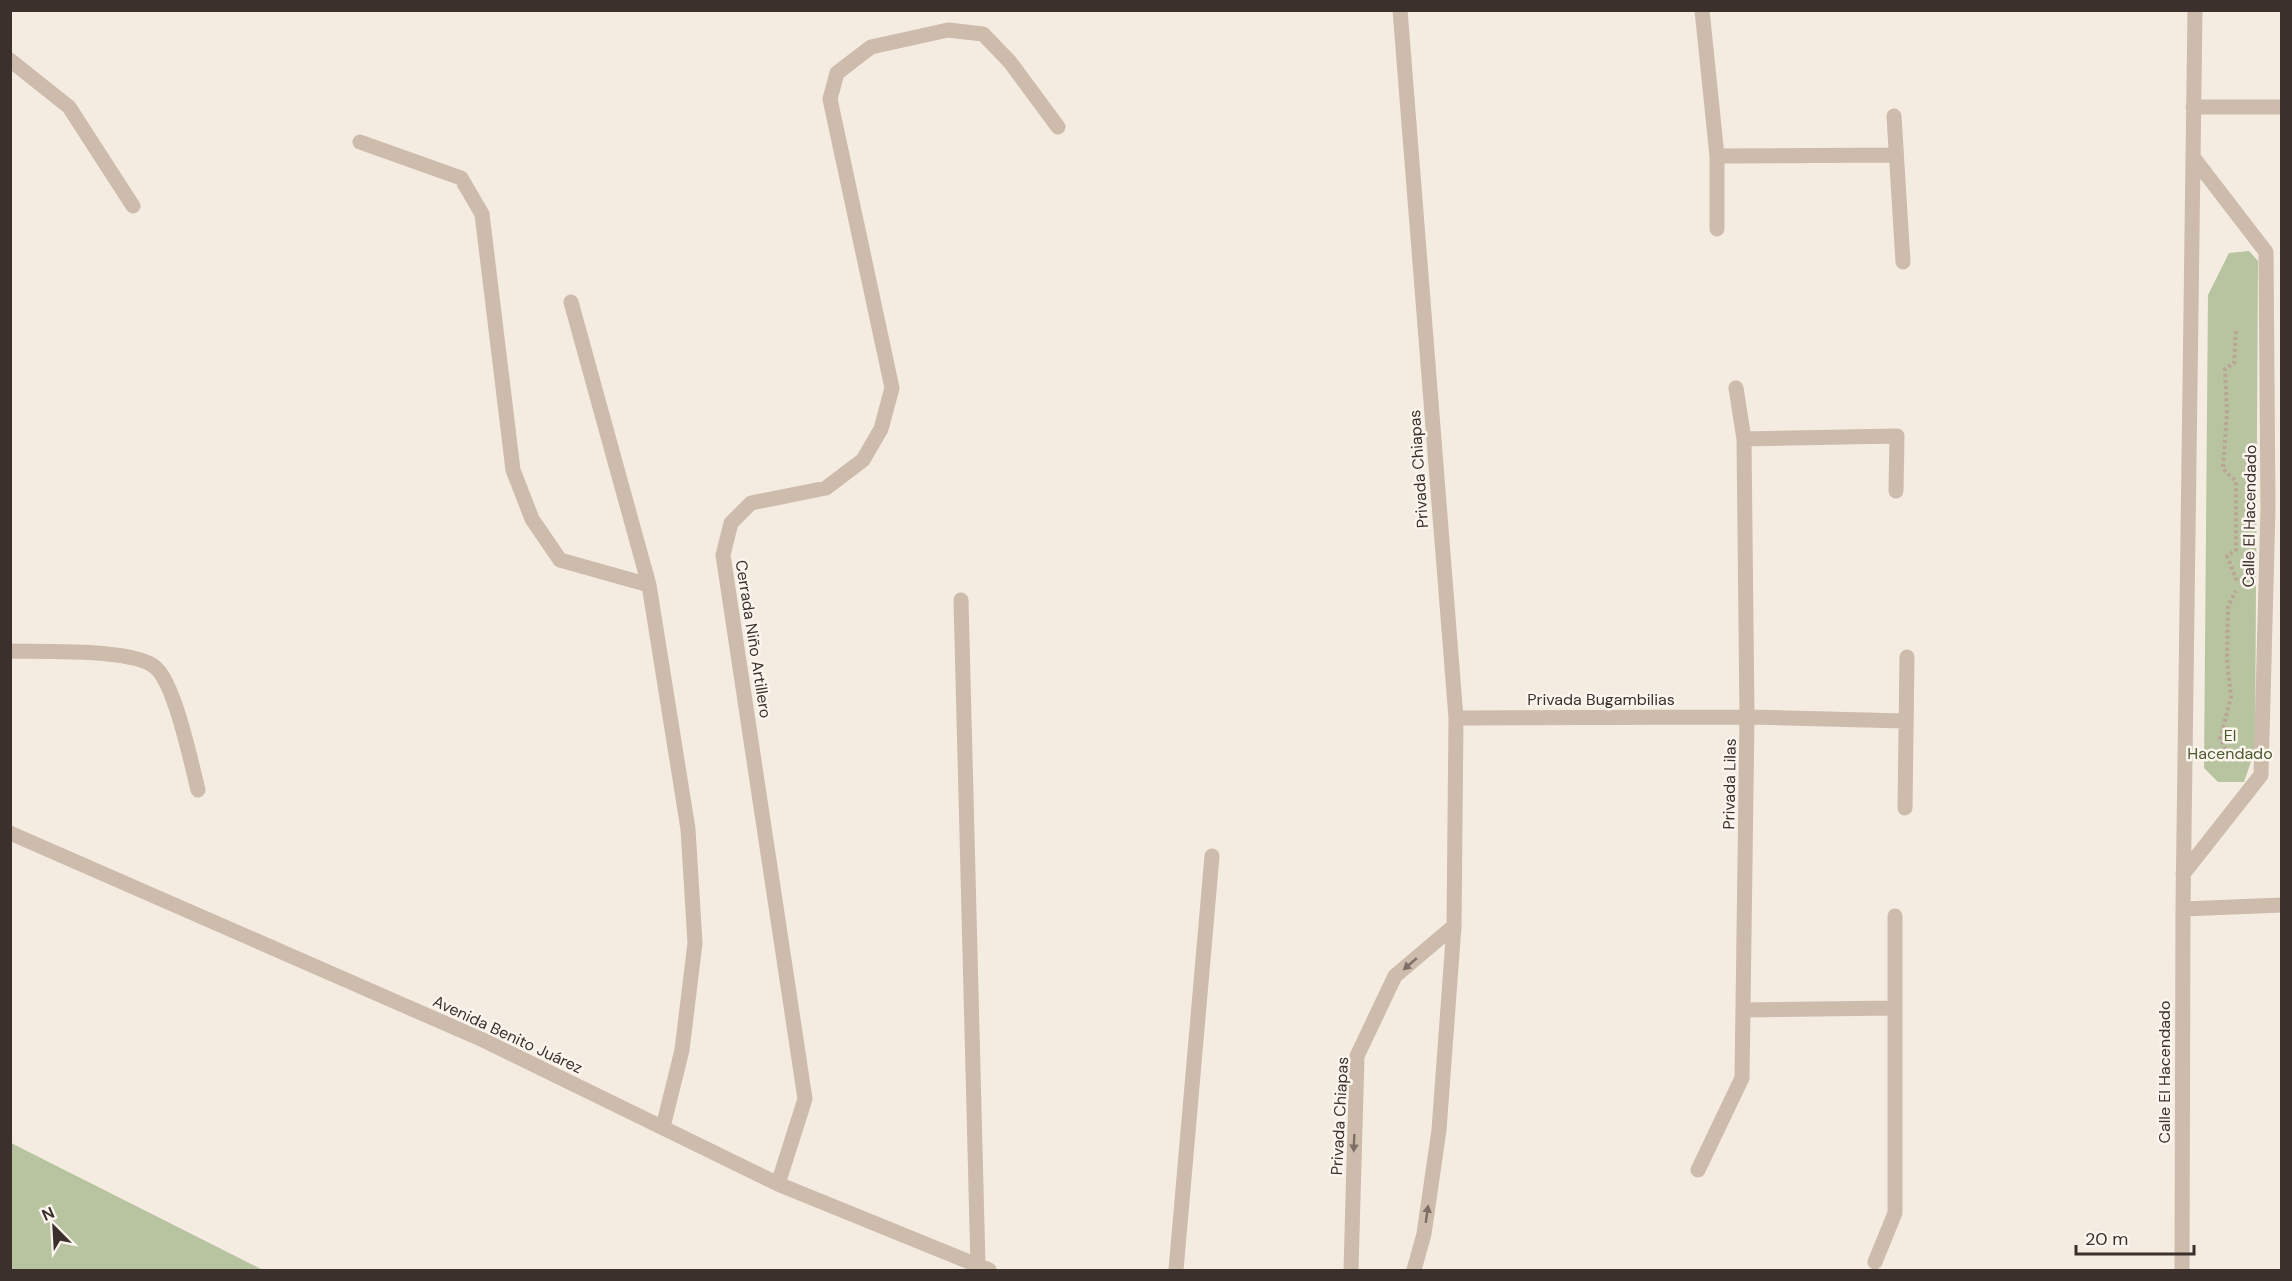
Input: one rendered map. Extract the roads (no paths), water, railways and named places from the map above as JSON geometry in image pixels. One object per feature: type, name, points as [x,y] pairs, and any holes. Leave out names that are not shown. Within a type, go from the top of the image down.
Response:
[{"type":"street","name":"Privada Chiapas","points":[[1400,10],[1456,718],[1454,926],[1440,1130],[1424,1234],[1414,1270]]},
{"type":"street","points":[[1702,10],[1717,156],[1717,229]]},
{"type":"street","name":"Calle El Hacendado","points":[[2182,1270],[2182,909],[2195,10]]},
{"type":"street","name":"Cerrada Niño Artillero","points":[[778,1184],[805,1099],[723,555],[731,523],[751,503],[826,488],[862,460],[881,429],[892,388],[830,99],[837,73],[871,47],[948,30],[983,34],[1010,62],[1058,127]]},
{"type":"street","points":[[10,60],[69,107],[133,206]]},
{"type":"street","points":[[2193,108],[2282,107]]},
{"type":"street","points":[[1894,116],[1902,262]]},
{"type":"street","points":[[360,142],[461,178],[482,214],[513,470],[532,519],[560,561],[649,585]]},
{"type":"street","points":[[1717,156],[1896,155]]},
{"type":"street","name":"Calle El Hacendado","points":[[2183,874],[2261,776],[2275,508],[2265,252],[2193,157]]},
{"type":"street","points":[[571,302],[649,585],[688,829],[695,943],[682,1050],[663,1127]]},
{"type":"street","name":"Privada Lilas","points":[[1698,1170],[1742,1078],[1745,1010],[1748,717],[1744,439],[1736,388]]},
{"type":"street","points":[[1744,439],[1897,436],[1896,491]]},
{"type":"street","points":[[962,600],[983,1268]]},
{"type":"street","points":[[10,651],[129,655],[156,667],[172,694],[198,790]]},
{"type":"street","points":[[1905,808],[1907,657]]},
{"type":"street","name":"Privada Bugambilias","points":[[1456,718],[1748,717],[1905,721]]},
{"type":"street","name":"Avenida Benito Juárez","points":[[10,833],[483,1040],[778,1184],[983,1268]]},
{"type":"street","points":[[1176,1270],[1212,856]]},
{"type":"street","points":[[2182,909],[2282,905]]},
{"type":"street","points":[[1875,1262],[1895,1213],[1895,916]]},
{"type":"street","name":"Privada Chiapas","points":[[1351,1270],[1357,1056],[1395,976],[1454,926]]},
{"type":"street","points":[[1745,1010],[1895,1008]]},
{"type":"park label","name":"El Hacendado","points":[[2230,744]]}]
